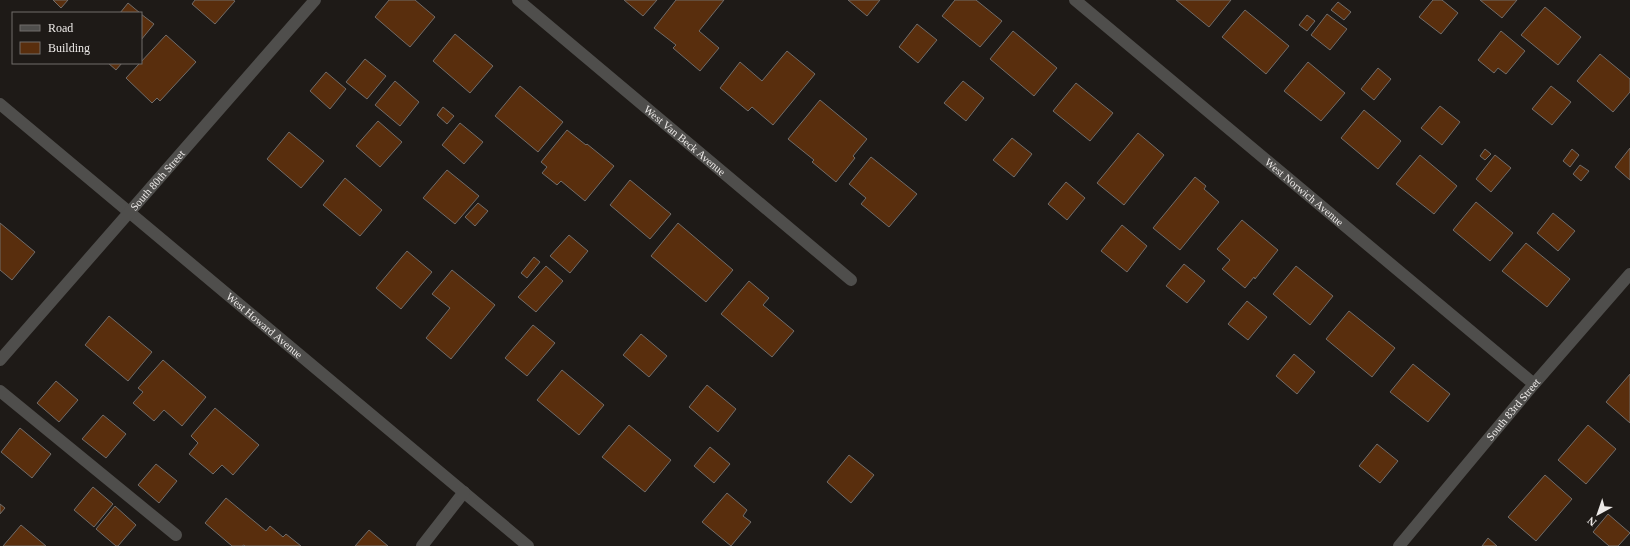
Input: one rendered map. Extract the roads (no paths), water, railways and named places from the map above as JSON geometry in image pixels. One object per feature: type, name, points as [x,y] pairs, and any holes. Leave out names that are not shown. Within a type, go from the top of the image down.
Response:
[{"type":"street","name":"South 80th Street","points":[[0,360],[315,0]]},
{"type":"street","name":"West Van Beck Avenue","points":[[518,0],[851,280]]},
{"type":"street","name":"West Norwich Avenue","points":[[1075,0],[1534,384]]},
{"type":"street","name":"West Howard Avenue","points":[[0,104],[528,546]]},
{"type":"street","name":"South 83rd Street","points":[[1399,546],[1534,384],[1630,274]]},
{"type":"street","points":[[0,391],[176,535]]},
{"type":"street","points":[[422,546],[464,492]]}]
